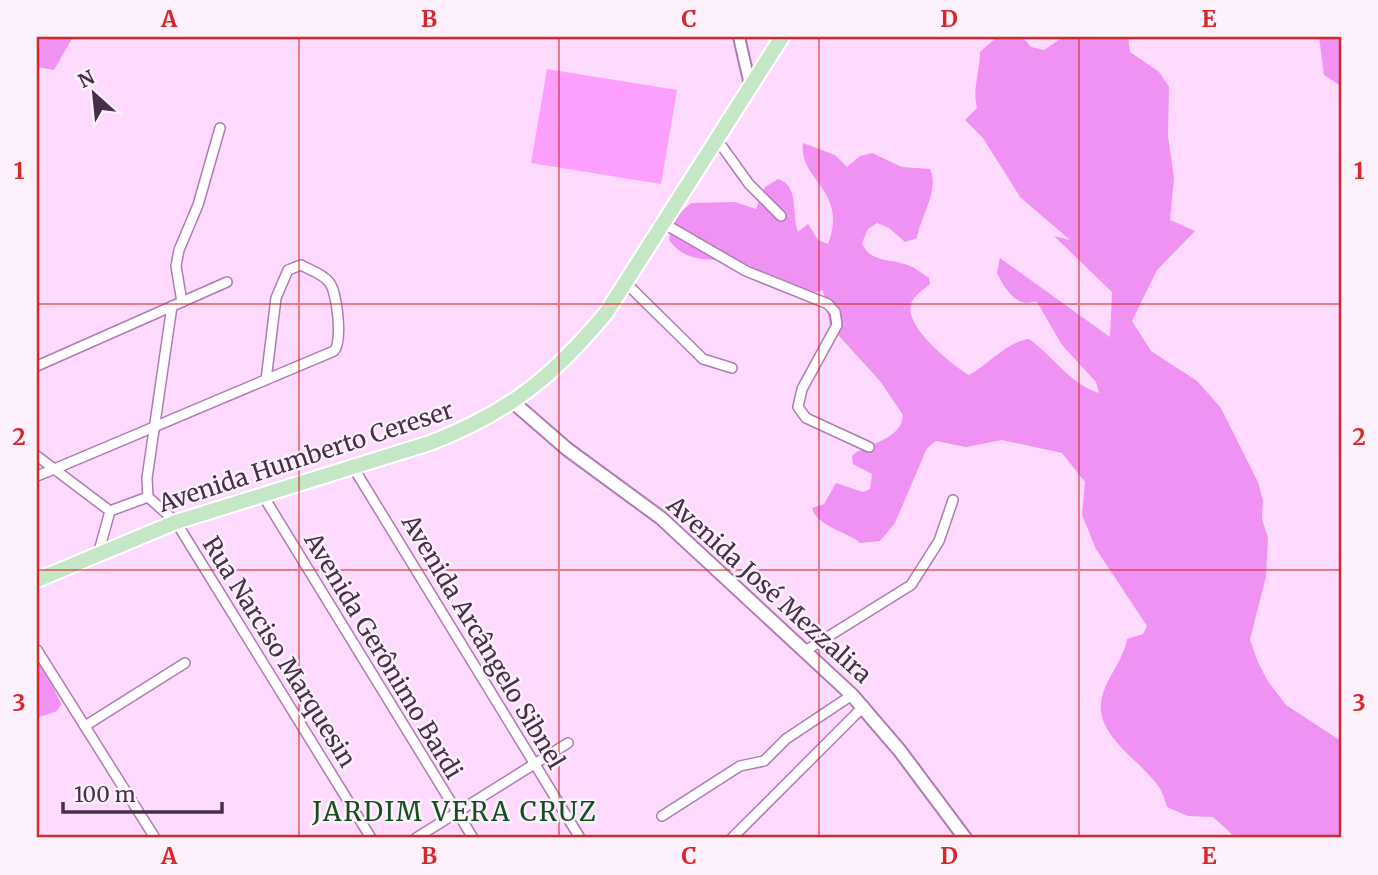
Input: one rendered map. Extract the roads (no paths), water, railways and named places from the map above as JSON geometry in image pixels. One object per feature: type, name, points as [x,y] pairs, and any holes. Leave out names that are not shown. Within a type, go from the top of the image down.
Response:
[{"type":"main road","name":"Avenida Humberto Cereser","points":[[37,580],[99,551],[176,522],[459,432],[514,403],[578,347],[627,284],[716,138],[782,37]]},
{"type":"main road","name":"Avenida José Mezzalira","points":[[514,403],[567,449],[661,518],[864,706],[965,838]]},
{"type":"street","points":[[739,37],[750,85]]},
{"type":"street","points":[[182,302],[176,266],[179,250],[198,205],[220,128]]},
{"type":"street","points":[[716,138],[749,184],[781,216]]},
{"type":"street","points":[[663,223],[746,271],[828,304],[835,312],[837,325],[802,389],[798,407],[806,418],[869,447]]},
{"type":"street","points":[[37,476],[334,351],[340,344],[332,286],[326,279],[301,265],[288,270],[276,298],[265,380]]},
{"type":"street","points":[[37,366],[227,282]]},
{"type":"street","points":[[627,284],[703,359],[732,368]]},
{"type":"street","points":[[110,510],[148,497],[147,478],[172,306]]},
{"type":"street","points":[[37,456],[52,470],[85,489],[110,510]]},
{"type":"street","name":"Avenida Arcângelo Sibnel","points":[[353,467],[580,838]]},
{"type":"street","name":"Avenida Gerônimo Bardi","points":[[262,494],[473,838]]},
{"type":"street","name":"Rua Narciso Marquesin","points":[[148,497],[176,522],[370,838]]},
{"type":"street","points":[[805,651],[911,585],[939,541],[953,500]]},
{"type":"street","points":[[99,551],[110,510]]},
{"type":"street","points":[[37,650],[155,838]]},
{"type":"street","points":[[85,726],[185,663]]},
{"type":"street","points":[[662,816],[740,766],[764,761],[786,739],[852,695]]},
{"type":"street","points":[[733,838],[864,706]]},
{"type":"street","points":[[415,838],[568,743]]},
{"type":"district","name":"JARDIM VERA CRUZ","points":[[455,812]]}]
